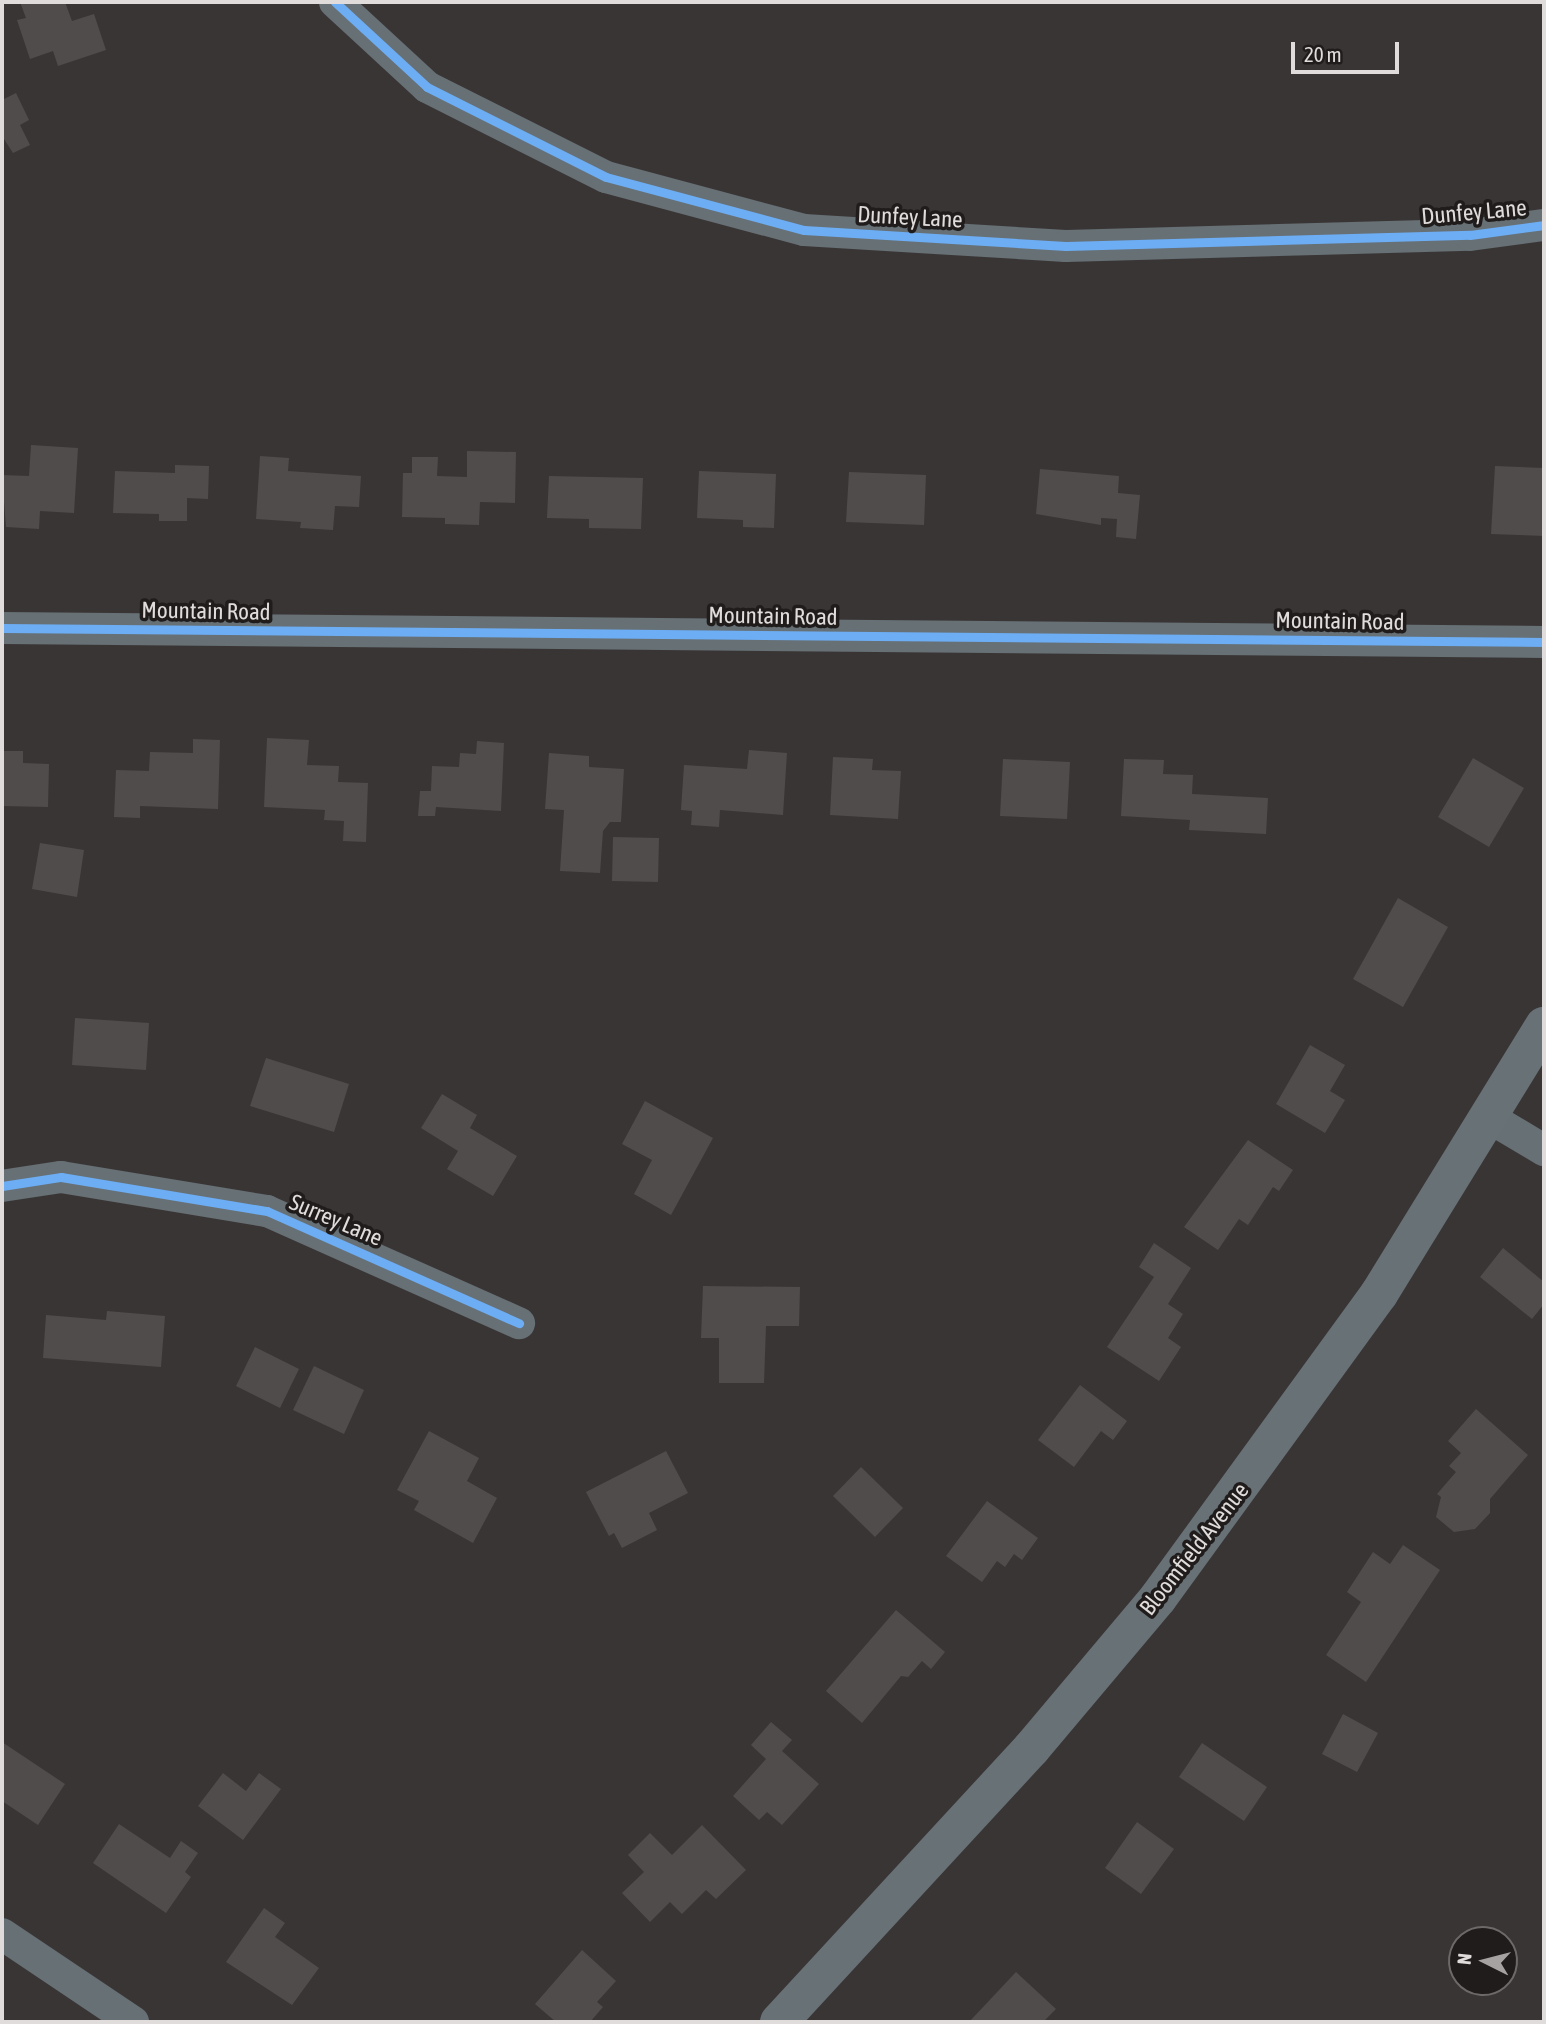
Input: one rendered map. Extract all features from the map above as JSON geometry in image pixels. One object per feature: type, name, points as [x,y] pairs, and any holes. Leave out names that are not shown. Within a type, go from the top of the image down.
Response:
[{"type":"main road","name":"Bloomfield Avenue","points":[[779,2022],[1031,1749],[1158,1598],[1365,1315],[1490,1118],[1544,1026]]},
{"type":"street","name":"Dunfey Lane","points":[[335,2],[426,88],[606,177],[804,230],[1066,246],[1470,235],[1544,225]]},
{"type":"street","name":"Mountain Road","points":[[2,628],[1544,642]]},
{"type":"street","points":[[1490,1118],[1544,1150]]},
{"type":"street","name":"Surrey Lane","points":[[2,1186],[61,1177],[267,1211],[519,1323]]},
{"type":"street","points":[[2,1934],[133,2022]]},
{"type":"building","points":[[20,2],[65,2],[72,21],[94,14],[106,50],[58,66],[53,51],[30,59],[17,20],[26,18]]},
{"type":"building","points":[[16,93],[29,120],[20,125],[30,145],[13,153],[2,136],[2,100]]},
{"type":"building","points":[[31,445],[78,448],[74,513],[40,511],[39,529],[6,527],[2,475],[29,476]]},
{"type":"building","points":[[467,451],[516,452],[515,503],[480,502],[479,525],[445,524],[445,518],[402,517],[403,473],[412,473],[412,457],[438,457],[437,476],[467,477]]},
{"type":"building","points":[[260,456],[289,458],[288,471],[361,476],[359,507],[335,506],[333,530],[300,528],[301,522],[256,519]]},
{"type":"building","points":[[175,465],[209,466],[208,499],[187,498],[187,521],[159,521],[159,514],[113,513],[115,471],[175,473]]},
{"type":"building","points":[[1495,466],[1544,468],[1544,536],[1491,534]]},
{"type":"building","points":[[1040,469],[1119,476],[1118,493],[1140,495],[1136,539],[1116,537],[1117,519],[1101,518],[1101,525],[1036,514]]},
{"type":"building","points":[[699,471],[776,474],[774,528],[743,527],[743,520],[697,518]]},
{"type":"building","points":[[849,472],[926,475],[924,525],[846,522]]},
{"type":"building","points":[[549,476],[643,478],[641,529],[589,528],[589,519],[547,518]]},
{"type":"building","points":[[267,738],[309,740],[307,765],[339,766],[338,782],[368,783],[366,842],[343,841],[344,821],[324,820],[325,810],[264,807]]},
{"type":"building","points":[[193,739],[220,740],[218,809],[140,806],[140,818],[114,817],[116,770],[149,771],[150,752],[193,753]]},
{"type":"building","points":[[477,741],[504,743],[501,811],[436,807],[435,816],[418,816],[420,791],[431,791],[432,766],[459,767],[460,753],[476,754]]},
{"type":"building","points":[[749,750],[787,753],[783,815],[720,810],[719,827],[691,825],[692,811],[681,810],[684,765],[747,769]]},
{"type":"building","points":[[2,751],[23,751],[23,763],[49,764],[48,807],[2,806]]},
{"type":"building","points":[[549,753],[589,756],[589,767],[624,769],[621,822],[610,822],[603,831],[600,873],[560,871],[564,810],[545,809]]},
{"type":"building","points":[[833,757],[873,759],[872,770],[901,771],[898,819],[830,815]]},
{"type":"building","points":[[1473,758],[1524,788],[1489,847],[1438,817]]},
{"type":"building","points":[[1003,759],[1070,762],[1067,819],[1000,816]]},
{"type":"building","points":[[1124,759],[1164,760],[1163,774],[1193,775],[1192,794],[1268,798],[1266,834],[1189,830],[1190,820],[1121,816]]},
{"type":"building","points":[[613,837],[659,838],[658,882],[612,881]]},
{"type":"building","points":[[40,843],[84,850],[77,897],[32,889]]},
{"type":"building","points":[[1398,898],[1448,927],[1403,1007],[1353,979]]},
{"type":"building","points":[[75,1018],[149,1023],[146,1070],[72,1065]]},
{"type":"building","points":[[1310,1045],[1345,1065],[1330,1091],[1345,1100],[1325,1133],[1276,1104]]},
{"type":"building","points":[[266,1058],[349,1084],[334,1132],[250,1106]]},
{"type":"building","points":[[442,1094],[477,1115],[470,1128],[517,1156],[493,1196],[447,1169],[458,1151],[421,1128]]},
{"type":"building","points":[[645,1101],[713,1138],[671,1215],[634,1194],[652,1160],[622,1144]]},
{"type":"building","points":[[1248,1140],[1293,1170],[1279,1191],[1273,1187],[1248,1225],[1239,1219],[1218,1250],[1184,1227]]},
{"type":"building","points":[[1154,1243],[1191,1268],[1168,1304],[1183,1314],[1168,1338],[1181,1347],[1159,1381],[1107,1347],[1154,1277],[1139,1267]]},
{"type":"building","points":[[1503,1248],[1544,1282],[1544,1304],[1532,1319],[1480,1277]]},
{"type":"building","points":[[703,1286],[800,1287],[799,1326],[766,1326],[764,1383],[719,1383],[719,1338],[701,1338]]},
{"type":"building","points":[[107,1311],[165,1316],[161,1367],[43,1358],[46,1315],[106,1320]]},
{"type":"building","points":[[255,1347],[299,1369],[280,1408],[236,1386]]},
{"type":"building","points":[[314,1366],[364,1390],[344,1434],[293,1410]]},
{"type":"building","points":[[1080,1385],[1127,1421],[1113,1440],[1101,1431],[1074,1467],[1038,1440]]},
{"type":"building","points":[[1476,1409],[1528,1455],[1490,1499],[1490,1513],[1475,1529],[1454,1532],[1436,1517],[1441,1497],[1437,1494],[1456,1472],[1449,1466],[1461,1453],[1448,1441]]},
{"type":"building","points":[[429,1431],[479,1458],[467,1481],[497,1498],[473,1543],[414,1510],[419,1501],[397,1490]]},
{"type":"building","points":[[666,1451],[688,1493],[649,1513],[657,1530],[622,1548],[614,1533],[609,1536],[586,1492]]},
{"type":"building","points":[[861,1467],[903,1508],[875,1537],[833,1496]]},
{"type":"building","points":[[987,1501],[1038,1538],[1022,1560],[1014,1554],[1005,1567],[997,1561],[982,1582],[946,1556]]},
{"type":"building","points":[[1403,1545],[1440,1570],[1366,1682],[1326,1655],[1361,1602],[1347,1592],[1373,1552],[1390,1564]]},
{"type":"building","points":[[896,1610],[945,1652],[931,1669],[922,1661],[908,1677],[901,1676],[862,1723],[826,1691]]},
{"type":"building","points":[[1343,1714],[1378,1733],[1357,1772],[1322,1754]]},
{"type":"building","points":[[771,1722],[792,1740],[782,1751],[819,1784],[782,1825],[767,1812],[759,1820],[733,1796],[766,1759],[751,1745]]},
{"type":"building","points":[[2,1742],[65,1784],[38,1825],[2,1801]]},
{"type":"building","points":[[1202,1743],[1267,1787],[1244,1821],[1179,1777]]},
{"type":"building","points":[[223,1773],[246,1791],[259,1773],[281,1789],[243,1840],[198,1806]]},
{"type":"building","points":[[1137,1822],[1174,1849],[1141,1894],[1105,1868]]},
{"type":"building","points":[[119,1824],[170,1858],[181,1841],[198,1853],[185,1872],[191,1877],[166,1913],[93,1863]]},
{"type":"building","points":[[702,1825],[746,1870],[716,1899],[706,1890],[682,1914],[670,1902],[650,1922],[622,1893],[644,1872],[628,1855],[650,1833],[672,1855]]},
{"type":"building","points":[[264,1908],[285,1923],[275,1937],[319,1968],[292,2005],[226,1962]]},
{"type":"building","points":[[582,1950],[616,1981],[597,2002],[603,2007],[590,2022],[556,2022],[535,2004]]},
{"type":"building","points":[[1016,1972],[1056,2009],[1043,2022],[969,2022]]},
{"type":"cycle path","points":[[335,2],[427,87],[606,177],[804,230],[1066,246],[1470,235],[1544,225]]},
{"type":"cycle path","points":[[2,628],[1544,642]]},
{"type":"cycle path","points":[[2,1186],[61,1177],[267,1211],[519,1323]]}]
